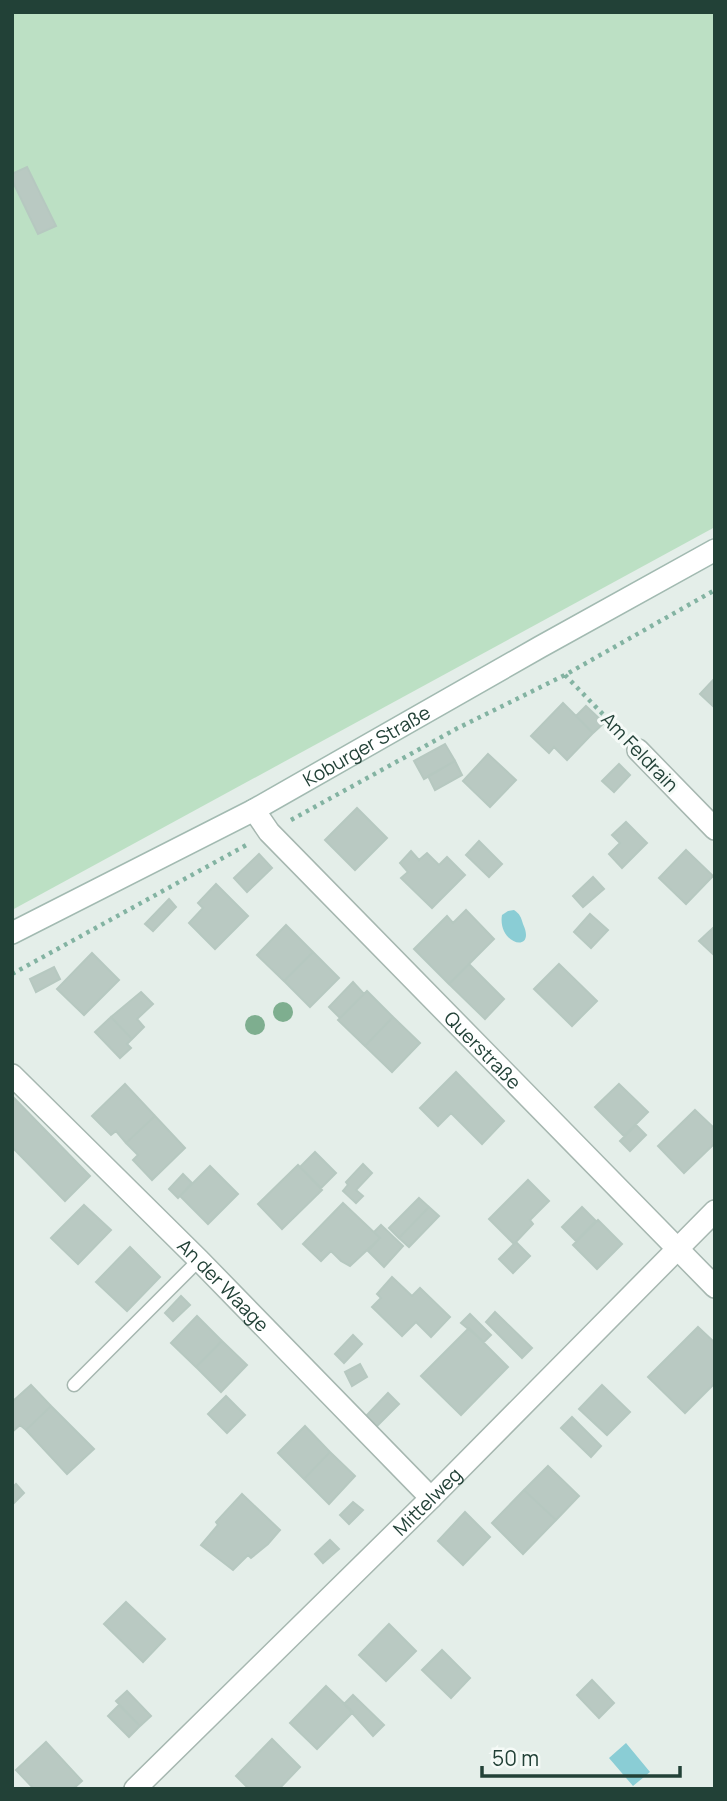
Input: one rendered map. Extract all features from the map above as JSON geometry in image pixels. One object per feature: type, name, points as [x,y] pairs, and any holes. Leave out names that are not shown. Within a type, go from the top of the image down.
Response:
[{"type":"street","name":"Koburger Straße","points":[[12,933],[254,810],[715,550]]},
{"type":"street","name":"Am Feldrain","points":[[638,750],[715,829]]},
{"type":"street","name":"Querstraße","points":[[254,810],[268,832],[715,1287]]},
{"type":"street","name":"An der Waage","points":[[12,1075],[199,1260],[431,1498]]},
{"type":"street","name":"Mittelweg","points":[[135,1789],[431,1498],[715,1211]]},
{"type":"lane","points":[[74,1385],[199,1260]]},
{"type":"path","points":[[291,820],[456,729],[565,675],[715,590]]},
{"type":"path","name":"Am Feldrain","points":[[565,675],[638,750]]},
{"type":"path","points":[[12,974],[254,841]]},
{"type":"green space","points":[[12,12],[715,12],[715,527],[12,910]]},
{"type":"water","points":[[514,910],[521,918],[526,933],[521,942],[510,939],[502,925],[502,915]]},
{"type":"water","points":[[626,1743],[650,1772],[633,1786],[609,1758]]},
{"type":"building","points":[[27,167],[56,226],[38,234],[12,180],[12,174]]},
{"type":"building","points":[[715,678],[715,708],[700,694]]},
{"type":"building","points":[[563,703],[593,733],[567,760],[554,747],[549,753],[531,736]]},
{"type":"building","points":[[586,706],[604,723],[593,733],[576,716]]},
{"type":"building","points":[[445,744],[455,761],[424,779],[414,761]]},
{"type":"building","points":[[488,754],[516,780],[490,807],[463,781]]},
{"type":"building","points":[[455,761],[462,775],[435,790],[428,776]]},
{"type":"building","points":[[619,764],[630,775],[614,792],[602,781]]},
{"type":"building","points":[[357,808],[387,838],[355,870],[325,840]]},
{"type":"building","points":[[626,822],[647,843],[622,868],[609,854],[620,843],[612,835]]},
{"type":"building","points":[[479,841],[502,864],[489,877],[466,855]]},
{"type":"building","points":[[686,850],[713,876],[686,904],[659,878]]},
{"type":"building","points":[[411,851],[419,860],[427,853],[439,865],[447,857],[465,875],[432,908],[401,878],[408,872],[400,863]]},
{"type":"building","points":[[259,854],[272,868],[247,892],[234,878]]},
{"type":"building","points":[[593,877],[604,889],[583,907],[573,896]]},
{"type":"building","points":[[216,884],[248,916],[215,949],[189,923],[203,908],[198,903]]},
{"type":"building","points":[[169,899],[176,907],[153,931],[145,924]]},
{"type":"building","points":[[466,910],[494,939],[449,984],[414,949],[447,916],[453,923]]},
{"type":"building","points":[[590,914],[608,930],[591,948],[574,932]]},
{"type":"building","points":[[286,925],[313,952],[284,981],[257,955]]},
{"type":"building","points":[[715,926],[715,956],[699,941]]},
{"type":"building","points":[[313,952],[339,978],[310,1007],[284,981]]},
{"type":"building","points":[[92,953],[119,980],[84,1015],[57,989]]},
{"type":"building","points":[[469,964],[504,999],[485,1019],[449,984]]},
{"type":"building","points":[[559,964],[597,1001],[572,1026],[534,989]]},
{"type":"building","points":[[54,967],[60,979],[36,992],[30,979]]},
{"type":"building","points":[[353,982],[364,994],[340,1018],[329,1007]]},
{"type":"building","points":[[367,991],[393,1017],[365,1046],[338,1020]]},
{"type":"building","points":[[141,992],[153,1004],[137,1019],[144,1027],[132,1039],[111,1017]]},
{"type":"building","points":[[111,1017],[132,1039],[127,1044],[131,1048],[120,1058],[95,1032]]},
{"type":"building","points":[[393,1017],[420,1043],[392,1072],[365,1046]]},
{"type":"building","points":[[456,1072],[504,1121],[482,1144],[451,1113],[438,1126],[420,1108]]},
{"type":"building","points":[[125,1084],[155,1116],[126,1143],[116,1131],[111,1135],[92,1116]]},
{"type":"building","points":[[619,1084],[648,1112],[624,1136],[595,1107]]},
{"type":"building","points":[[12,1096],[90,1176],[65,1201],[12,1147]]},
{"type":"building","points":[[695,1110],[715,1129],[715,1143],[684,1173],[658,1146]]},
{"type":"building","points":[[155,1116],[185,1148],[152,1180],[133,1160],[138,1155],[126,1143]]},
{"type":"building","points":[[636,1125],[646,1135],[630,1151],[620,1141]]},
{"type":"building","points":[[315,1152],[336,1173],[321,1188],[300,1167]]},
{"type":"building","points":[[363,1164],[372,1173],[356,1190],[363,1196],[356,1203],[343,1191],[348,1185],[346,1182]]},
{"type":"building","points":[[298,1165],[322,1190],[282,1229],[258,1204]]},
{"type":"building","points":[[210,1166],[238,1194],[208,1224],[180,1196]]},
{"type":"building","points":[[183,1174],[192,1183],[178,1198],[169,1189]]},
{"type":"building","points":[[528,1180],[549,1201],[530,1220],[533,1224],[514,1244],[489,1219]]},
{"type":"building","points":[[419,1198],[429,1207],[399,1238],[389,1228]]},
{"type":"building","points":[[343,1203],[380,1238],[350,1266],[331,1251],[321,1261],[303,1244]]},
{"type":"building","points":[[84,1205],[111,1230],[78,1264],[51,1238]]},
{"type":"building","points":[[429,1207],[439,1216],[409,1247],[399,1238]]},
{"type":"building","points":[[582,1207],[596,1221],[576,1241],[562,1227]]},
{"type":"building","points":[[598,1220],[622,1244],[597,1269],[573,1245]]},
{"type":"building","points":[[381,1225],[403,1246],[384,1267],[368,1251],[380,1238],[374,1232]]},
{"type":"building","points":[[516,1242],[530,1256],[513,1273],[499,1259]]},
{"type":"building","points":[[130,1247],[160,1277],[127,1311],[96,1282]]},
{"type":"building","points":[[392,1277],[412,1296],[420,1288],[450,1317],[431,1337],[416,1322],[402,1336],[372,1307],[381,1298],[377,1294]]},
{"type":"building","points":[[181,1296],[190,1305],[173,1321],[165,1313]]},
{"type":"building","points":[[495,1312],[532,1348],[522,1358],[486,1322]]},
{"type":"building","points":[[470,1314],[491,1335],[484,1342],[461,1323]]},
{"type":"building","points":[[197,1316],[222,1341],[196,1367],[171,1343]]},
{"type":"building","points":[[698,1327],[715,1343],[715,1383],[685,1413],[648,1377]]},
{"type":"building","points":[[469,1328],[508,1367],[461,1415],[421,1376]]},
{"type":"building","points":[[353,1335],[362,1344],[344,1363],[335,1354]]},
{"type":"building","points":[[222,1341],[247,1365],[221,1392],[196,1367]]},
{"type":"building","points":[[360,1364],[367,1377],[352,1386],[345,1372]]},
{"type":"building","points":[[31,1385],[51,1406],[26,1430],[20,1425],[12,1432],[12,1402]]},
{"type":"building","points":[[602,1385],[630,1412],[607,1435],[579,1409]]},
{"type":"building","points":[[388,1393],[399,1404],[376,1427],[366,1416]]},
{"type":"building","points":[[226,1396],[245,1415],[227,1433],[208,1414]]},
{"type":"building","points":[[51,1406],[94,1449],[67,1474],[26,1430]]},
{"type":"building","points":[[572,1417],[601,1446],[591,1457],[561,1428]]},
{"type":"building","points":[[305,1426],[330,1452],[304,1479],[278,1453]]},
{"type":"building","points":[[330,1452],[355,1476],[329,1504],[304,1479]]},
{"type":"building","points":[[548,1466],[579,1496],[556,1520],[524,1490]]},
{"type":"building","points":[[16,1484],[24,1493],[13,1504],[12,1488]]},
{"type":"building","points":[[524,1490],[556,1520],[523,1554],[492,1523]]},
{"type":"building","points":[[242,1494],[280,1530],[268,1544],[251,1558],[248,1555],[233,1570],[201,1545],[218,1525],[216,1522]]},
{"type":"building","points":[[353,1502],[363,1510],[349,1524],[340,1515]]},
{"type":"building","points":[[465,1512],[490,1537],[463,1565],[438,1541]]},
{"type":"building","points":[[330,1540],[339,1549],[323,1563],[315,1554]]},
{"type":"building","points":[[126,1602],[165,1639],[143,1662],[104,1624]]},
{"type":"building","points":[[389,1624],[416,1651],[386,1681],[359,1655]]},
{"type":"building","points":[[442,1650],[470,1678],[451,1698],[422,1670]]},
{"type":"building","points":[[592,1680],[614,1703],[599,1718],[577,1695]]},
{"type":"building","points":[[326,1686],[353,1712],[317,1749],[290,1723]]},
{"type":"building","points":[[127,1691],[151,1716],[140,1726],[116,1701]]},
{"type":"building","points":[[353,1695],[384,1725],[373,1736],[344,1704]]},
{"type":"building","points":[[119,1705],[140,1726],[129,1737],[108,1716]]},
{"type":"building","points":[[272,1739],[300,1767],[279,1789],[249,1789],[236,1776]]},
{"type":"building","points":[[46,1742],[82,1781],[73,1789],[34,1789],[16,1770]]}]
